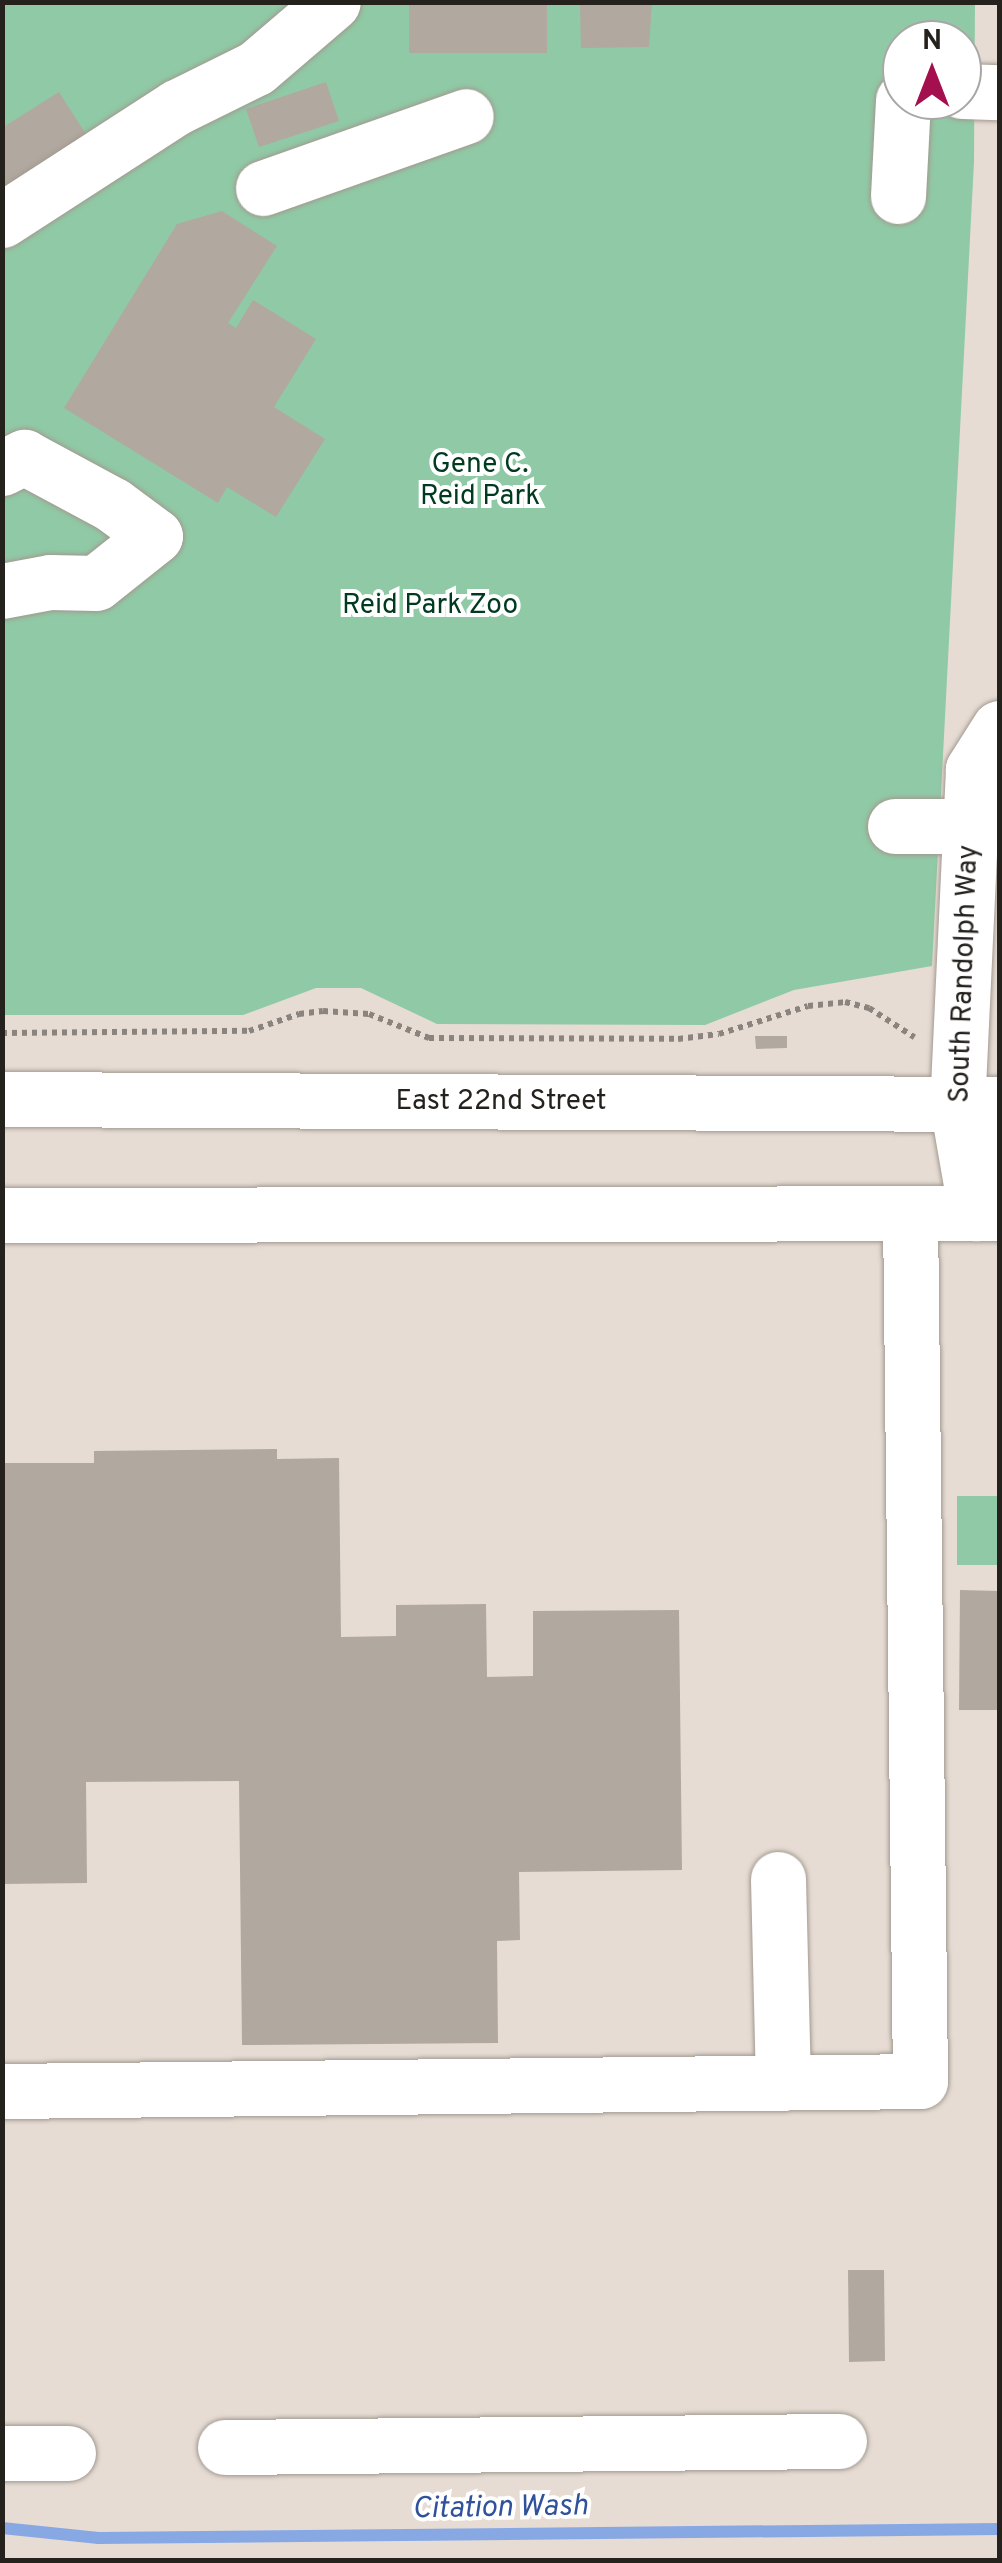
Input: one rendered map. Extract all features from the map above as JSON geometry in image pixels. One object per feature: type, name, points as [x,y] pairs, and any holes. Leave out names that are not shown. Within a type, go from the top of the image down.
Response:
[{"type":"main road","points":[[2,220],[177,107],[256,68],[333,2]]},
{"type":"main road","points":[[264,188],[466,116]]},
{"type":"main road","points":[[892,120],[898,196]]},
{"type":"main road","points":[[2,468],[24,457],[112,504],[154,536],[96,583],[50,582],[2,591]]},
{"type":"main road","name":"South Randolph Way","points":[[988,1213],[978,1104],[970,826],[974,769],[999,729],[1000,710]]},
{"type":"main road","points":[[895,826],[970,826]]},
{"type":"main road","name":"East 22nd Street","points":[[2,1099],[978,1104]]},
{"type":"main road","points":[[2,1215],[988,1213],[1000,1144]]},
{"type":"main road","points":[[2,2091],[920,2082],[910,1214]]},
{"type":"main road","points":[[778,1879],[784,2083]]},
{"type":"main road","points":[[225,2447],[839,2441]]},
{"type":"main road","points":[[2,2453],[68,2454]]},
{"type":"path","points":[[2,1033],[249,1032],[300,1014],[323,1011],[369,1014],[429,1038],[678,1039],[718,1034],[808,1006],[845,1002],[869,1008],[890,1025],[920,1039]]},
{"type":"green space","name":"Gene C. Reid Park","points":[[2,3],[975,3],[975,20],[882,20],[882,120],[974,120],[932,966],[794,990],[705,1025],[437,1024],[361,988],[316,988],[243,1015],[3,1015]]},
{"type":"green space","points":[[957,1496],[999,1496],[999,1565],[957,1565]]},
{"type":"building","points":[[409,2],[547,2],[547,53],[409,53]]},
{"type":"building","points":[[580,2],[652,2],[649,47],[581,48]]},
{"type":"building","points":[[326,82],[339,121],[259,147],[246,109]]},
{"type":"building","points":[[59,92],[91,142],[2,198],[2,128]]},
{"type":"building","points":[[222,211],[277,246],[228,323],[236,328],[253,300],[316,339],[274,407],[325,439],[276,517],[227,487],[218,503],[64,408],[177,224]]},
{"type":"building","points":[[755,1036],[787,1036],[787,1048],[756,1049]]},
{"type":"building","points":[[277,1449],[277,1459],[339,1458],[341,1637],[396,1636],[396,1605],[486,1604],[487,1677],[533,1676],[533,1611],[679,1610],[682,1870],[519,1872],[520,1940],[497,1941],[498,2043],[242,2045],[239,1781],[86,1782],[87,1883],[2,1884],[2,1463],[94,1463],[94,1451]]},
{"type":"building","points":[[960,1590],[1000,1591],[1000,1710],[959,1710]]},
{"type":"building","points":[[848,2270],[884,2270],[885,2361],[849,2362]]},
{"type":"waterway","name":"Citation Wash","points":[[2,2528],[98,2538],[1000,2529]]},
{"type":"park label","name":"Reid Park Zoo","points":[[430,606]]}]
